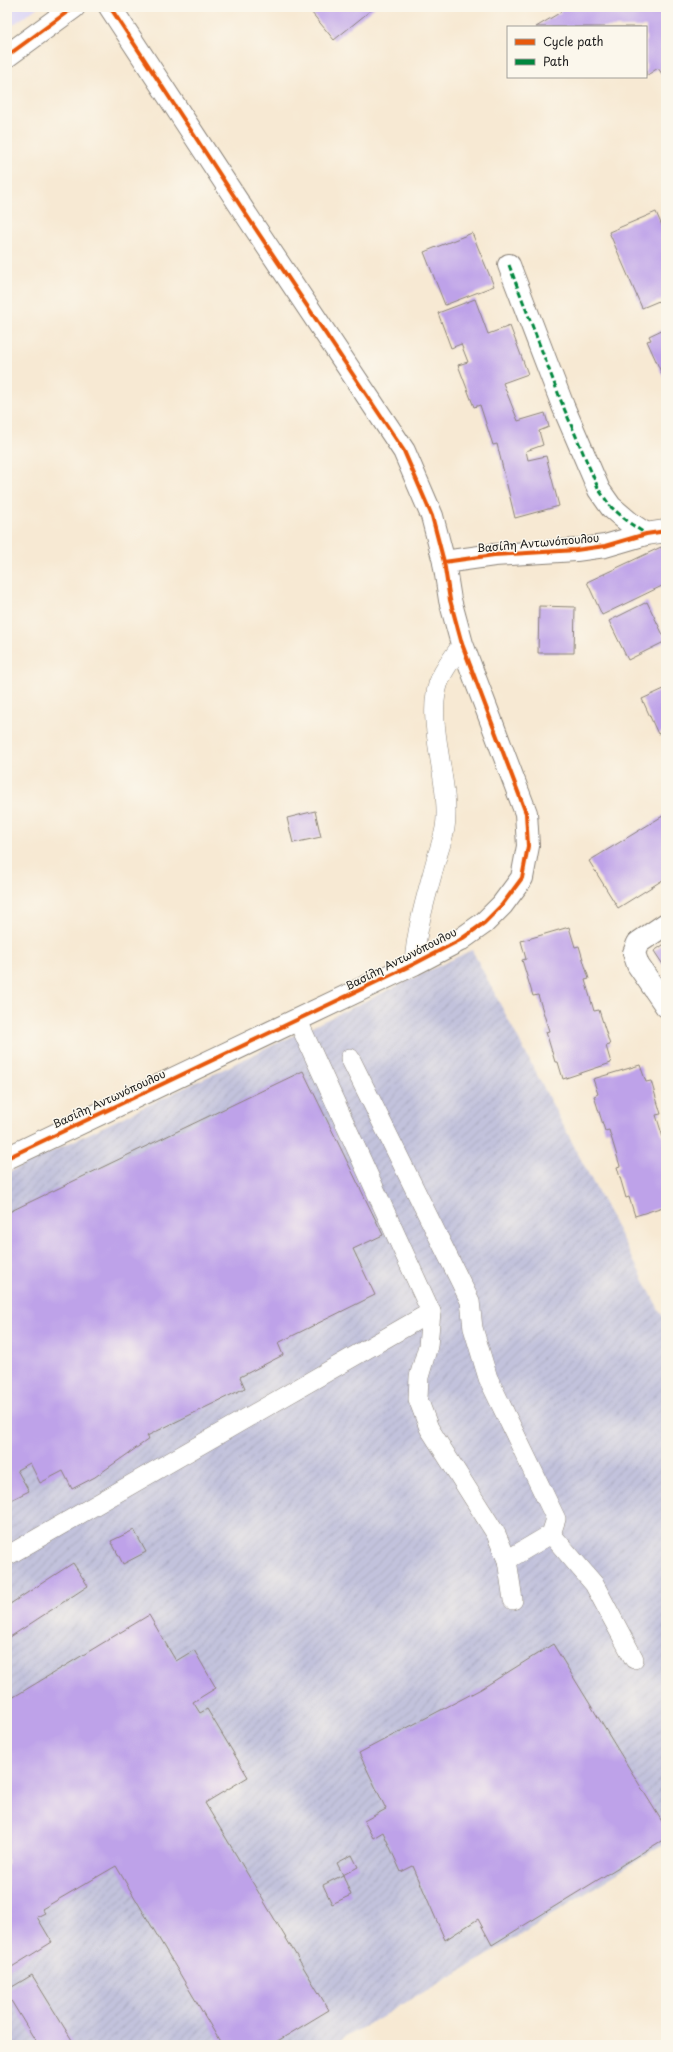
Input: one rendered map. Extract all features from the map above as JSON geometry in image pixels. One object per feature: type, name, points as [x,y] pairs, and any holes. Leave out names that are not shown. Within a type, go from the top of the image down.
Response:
[{"type":"street","points":[[7,56],[74,7]]},
{"type":"street","points":[[110,7],[404,451],[432,516],[444,562]]},
{"type":"street","points":[[509,265],[563,406],[599,490],[611,507],[631,524],[656,532]]},
{"type":"street","name":"Βασίλη Αντωνόπουλου","points":[[7,1158],[298,1021],[414,964],[460,940],[484,923],[502,905],[522,878],[528,846],[526,813],[462,644],[450,600],[444,562],[494,555],[583,549],[604,546],[656,532]]},
{"type":"street","points":[[666,924],[638,943],[634,953],[638,965],[666,1006]]},
{"type":"lane","points":[[414,964],[415,946],[445,828],[446,802],[435,721],[436,696],[440,678],[462,644]]},
{"type":"lane","points":[[298,1021],[431,1312],[428,1346],[419,1377],[418,1399],[429,1428],[496,1534],[507,1560],[514,1600]]},
{"type":"lane","points":[[350,1058],[470,1300],[473,1328],[488,1378],[556,1519],[551,1534],[507,1560]]},
{"type":"lane","points":[[7,1556],[431,1312]]},
{"type":"lane","points":[[551,1534],[594,1584],[634,1659]]},
{"type":"shaded area","points":[[7,7],[38,7],[7,29]]},
{"type":"shaded area","points":[[472,950],[666,1323],[666,1842],[495,1951],[332,2045],[7,2045],[7,1173]]},
{"type":"building","points":[[307,7],[375,7],[334,40]]},
{"type":"building","points":[[558,7],[666,7],[666,80],[658,68],[647,75],[647,26],[538,26],[561,12]]},
{"type":"building","points":[[656,212],[666,235],[666,298],[642,308],[609,232]]},
{"type":"building","points":[[472,233],[494,286],[445,305],[424,252]]},
{"type":"building","points":[[475,299],[488,334],[510,326],[528,374],[503,383],[518,421],[545,413],[549,427],[539,431],[543,445],[526,451],[528,460],[546,456],[559,506],[515,518],[497,444],[493,445],[480,405],[474,407],[458,365],[468,362],[461,344],[451,348],[438,313]]},
{"type":"building","points":[[666,328],[666,383],[647,341],[651,340],[649,336]]},
{"type":"building","points":[[661,547],[666,557],[666,584],[602,615],[587,582]]},
{"type":"building","points":[[647,602],[666,641],[628,660],[609,621]]},
{"type":"building","points":[[539,606],[575,607],[574,653],[538,653]]},
{"type":"building","points":[[666,688],[666,730],[658,734],[642,699]]},
{"type":"building","points":[[315,811],[321,837],[293,843],[287,818]]},
{"type":"building","points":[[666,814],[666,878],[618,908],[589,861]]},
{"type":"building","points":[[569,927],[575,947],[579,946],[589,979],[585,980],[594,1011],[599,1010],[610,1045],[606,1046],[611,1063],[563,1079],[558,1062],[555,1062],[546,1032],[549,1031],[538,995],[533,996],[522,960],[526,959],[521,941]]},
{"type":"building","points":[[666,943],[666,969],[654,951]]},
{"type":"building","points":[[640,1065],[646,1082],[651,1081],[661,1114],[656,1115],[666,1147],[666,1206],[635,1216],[629,1197],[626,1198],[617,1167],[620,1166],[609,1130],[605,1131],[594,1096],[598,1094],[593,1079]]},
{"type":"building","points":[[303,1071],[383,1235],[353,1249],[375,1295],[278,1343],[283,1355],[240,1377],[245,1388],[147,1436],[149,1439],[95,1477],[72,1489],[63,1471],[40,1483],[30,1463],[17,1470],[29,1491],[7,1502],[7,1213]]},
{"type":"building","points":[[134,1530],[146,1552],[123,1564],[111,1541]]},
{"type":"building","points":[[73,1563],[88,1586],[7,1639],[7,1606]]},
{"type":"building","points":[[149,1615],[176,1661],[194,1650],[216,1688],[193,1702],[200,1713],[207,1709],[248,1777],[205,1803],[329,2010],[271,2045],[222,2045],[116,1866],[42,1909],[45,1913],[37,1917],[52,1942],[7,1970],[7,1701]]},
{"type":"building","points":[[553,1644],[666,1828],[666,1838],[492,1945],[478,1919],[445,1940],[413,1866],[401,1872],[383,1832],[373,1838],[364,1821],[386,1809],[359,1753],[481,1689]]},
{"type":"building","points":[[352,1855],[358,1867],[343,1875],[337,1863]]},
{"type":"building","points":[[343,1875],[351,1895],[332,1904],[323,1885]]},
{"type":"building","points":[[32,1975],[75,2045],[38,2045],[7,1994],[7,1990]]},
{"type":"marked path","points":[[509,265],[563,406],[599,490],[611,507],[631,524],[646,534]]},
{"type":"cycle path","points":[[7,56],[74,7]]},
{"type":"cycle path","points":[[110,7],[404,451],[432,516],[444,562]]},
{"type":"cycle path","points":[[7,1158],[414,964],[460,940],[484,923],[502,905],[522,878],[528,846],[526,813],[462,644],[450,600],[444,562],[494,555],[576,550],[605,546],[646,534],[666,531]]}]
